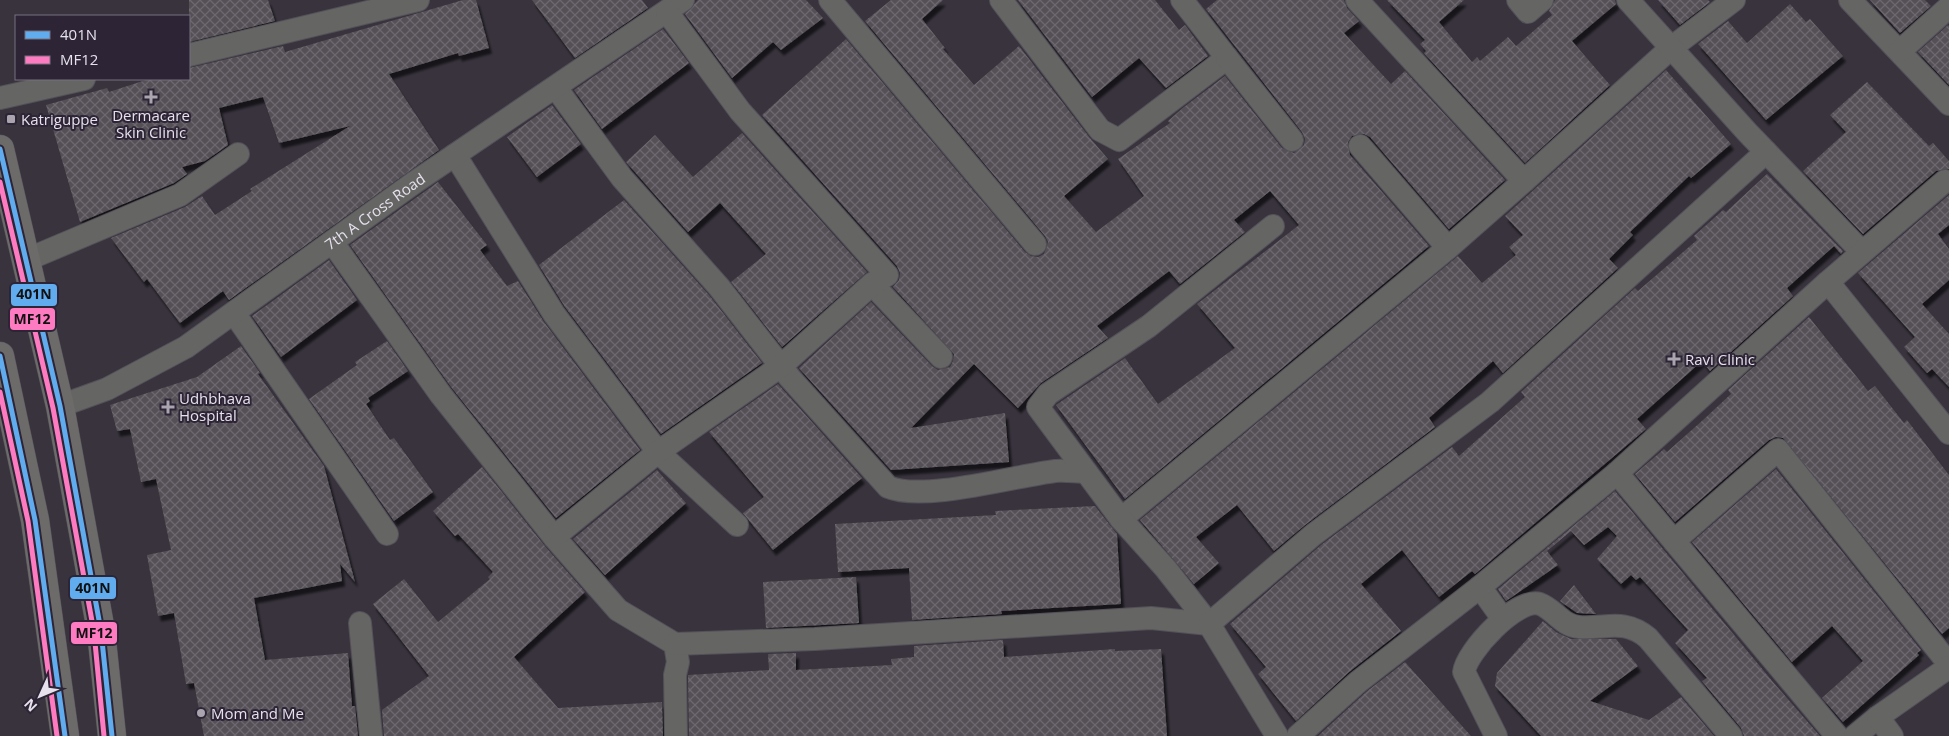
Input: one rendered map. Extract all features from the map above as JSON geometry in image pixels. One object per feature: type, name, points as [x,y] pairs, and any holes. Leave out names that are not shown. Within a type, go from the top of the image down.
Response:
[{"type":"highway","points":[[0,149],[60,406],[100,622],[112,736]]},
{"type":"highway","points":[[0,356],[35,520],[65,736]]},
{"type":"street","points":[[190,55],[418,0]]},
{"type":"street","points":[[830,0],[1035,244]]},
{"type":"street","points":[[1000,0],[1100,130],[1119,140],[1227,58]]},
{"type":"street","points":[[1182,0],[1292,140]]},
{"type":"street","points":[[1357,0],[1524,181]]},
{"type":"street","points":[[1518,0],[1528,12],[1542,0]]},
{"type":"street","points":[[1628,0],[1766,152],[1862,252]]},
{"type":"street","points":[[1121,519],[1448,248],[1671,48],[1734,0]]},
{"type":"street","points":[[1850,0],[1949,104]]},
{"type":"street","points":[[554,537],[658,452],[781,366],[872,284],[887,275],[740,111],[675,6]]},
{"type":"street","name":"7th A Cross Road","points":[[60,406],[107,389],[186,347],[455,155],[675,6]]},
{"type":"street","points":[[1900,51],[1949,6]]},
{"type":"street","points":[[0,98],[80,80]]},
{"type":"street","points":[[556,88],[622,178],[719,287],[781,366],[866,465],[888,487],[897,491],[926,492],[1057,471],[1086,472]]},
{"type":"street","points":[[1360,146],[1448,248]]},
{"type":"street","points":[[332,242],[441,395],[554,537],[618,610],[675,644],[815,639],[1151,618],[1209,624],[1313,535],[1490,402],[1766,152]]},
{"type":"street","points":[[26,260],[180,196],[238,154]]},
{"type":"street","points":[[455,155],[554,314],[658,452],[738,526]]},
{"type":"street","points":[[1298,736],[1358,682],[1480,587],[1617,473],[1862,252],[1948,182]]},
{"type":"street","points":[[1273,226],[1149,326],[1048,394],[1038,408],[1121,519],[1166,569],[1209,624],[1277,736]]},
{"type":"street","points":[[1828,282],[1949,433]]},
{"type":"street","points":[[872,284],[941,357]]},
{"type":"street","points":[[234,313],[387,534]]},
{"type":"street","points":[[1674,541],[1778,450],[1949,666],[1878,717],[1855,736]]},
{"type":"street","points":[[1617,473],[1836,736]]},
{"type":"street","points":[[1480,587],[1503,620]]},
{"type":"street","points":[[1496,736],[1464,672],[1465,663],[1472,652],[1503,620],[1528,604],[1541,604],[1559,619],[1576,628],[1625,625],[1638,630],[1648,638],[1731,736]]},
{"type":"street","points":[[360,623],[371,736]]},
{"type":"street","points":[[675,644],[678,662],[674,675],[676,736]]},
{"type":"street","points":[[1878,717],[1892,736]]},
{"type":"building","points":[[189,0],[268,0],[275,21],[190,42]]},
{"type":"building","points":[[463,0],[476,0],[489,48],[459,56],[458,53],[389,74],[439,150],[229,300],[223,291],[180,323],[147,279],[144,282],[111,238],[185,207],[202,196],[215,215],[252,191],[250,189],[350,126],[279,143],[263,97],[219,108],[228,145],[205,161],[182,167],[187,174],[174,183],[80,222],[46,105],[107,88],[109,92],[146,80],[190,80],[190,68],[283,46],[285,52]]},
{"type":"building","points":[[532,0],[642,0],[648,8],[575,58]]},
{"type":"building","points":[[698,0],[806,0],[823,18],[781,50],[773,42],[732,78],[685,14]]},
{"type":"building","points":[[891,0],[943,0],[922,19],[945,48],[943,49],[974,85],[1019,46],[1108,159],[1064,196],[1096,232],[1144,196],[1118,159],[1170,123],[1168,121],[1184,107],[1225,76],[1282,148],[1294,153],[1304,145],[1305,139],[1302,132],[1206,9],[1217,0],[1344,0],[1347,8],[1359,21],[1344,33],[1391,84],[1405,71],[1505,180],[1449,229],[1370,137],[1364,134],[1352,136],[1348,142],[1350,155],[1429,246],[1125,499],[1056,405],[1125,358],[1158,404],[1235,348],[1197,304],[1299,225],[1270,191],[1234,220],[1245,232],[1180,284],[1169,271],[1097,326],[1108,338],[1041,383],[1018,408],[974,364],[911,428],[1005,413],[1009,462],[891,470],[799,368],[871,302],[938,370],[950,367],[954,354],[893,287],[899,280],[900,273],[897,266],[762,115],[846,39],[1025,252],[1031,256],[1038,257],[1044,254],[1048,242],[1045,236],[865,21]]},
{"type":"building","points":[[1018,0],[1155,0],[1179,30],[1185,25],[1208,56],[1166,88],[1139,58],[1092,97]]},
{"type":"building","points":[[1387,0],[1464,0],[1439,22],[1472,62],[1477,57],[1480,61],[1508,37],[1516,46],[1552,15],[1549,11],[1555,0],[1615,0],[1616,4],[1572,41],[1610,85],[1525,163],[1424,53],[1426,51],[1420,44],[1425,40]]},
{"type":"building","points":[[1658,0],[1708,0],[1710,2],[1680,25]]},
{"type":"building","points":[[1870,0],[1925,0],[1931,6],[1900,33]]},
{"type":"building","points":[[1790,4],[1806,22],[1810,19],[1843,56],[1766,120],[1698,44],[1728,21],[1747,43]]},
{"type":"building","points":[[1949,26],[1949,85],[1918,52]]},
{"type":"building","points":[[663,29],[689,63],[602,129],[574,90]]},
{"type":"building","points":[[1666,70],[1731,144],[1691,178],[1689,176],[1630,232],[1633,235],[1609,259],[1618,268],[1503,373],[1493,361],[1429,418],[1435,427],[1305,525],[1274,551],[1237,505],[1196,537],[1219,563],[1194,584],[1140,520],[1458,256],[1482,283],[1516,255],[1509,247],[1523,235],[1505,216]]},
{"type":"building","points":[[1867,82],[1929,146],[1933,143],[1949,161],[1949,169],[1936,171],[1863,234],[1803,171],[1846,132],[1830,115]]},
{"type":"building","points":[[552,105],[581,144],[537,177],[507,137]]},
{"type":"building","points":[[742,133],[867,272],[782,347],[731,282],[766,254],[720,203],[688,232],[626,162],[655,135],[693,177]]},
{"type":"building","points":[[1767,174],[1843,251],[1841,254],[1834,246],[1787,288],[1793,296],[1710,371],[1702,361],[1637,419],[1646,429],[1475,574],[1472,571],[1439,597],[1402,550],[1361,584],[1401,631],[1349,672],[1296,721],[1258,674],[1266,667],[1230,624],[1321,545],[1452,447],[1459,456],[1525,397],[1521,392],[1635,288],[1638,291],[1697,240],[1694,236],[1723,210],[1726,212]]},
{"type":"building","points":[[438,182],[487,245],[480,250],[507,286],[518,281],[544,322],[640,450],[556,518],[451,387],[350,245]]},
{"type":"building","points":[[1949,195],[1949,225],[1938,234],[1949,249],[1949,280],[1922,304],[1949,334],[1949,387],[1932,369],[1927,373],[1904,347],[1915,337],[1858,273]]},
{"type":"building","points":[[624,200],[709,295],[762,363],[661,434],[565,307],[539,265]]},
{"type":"building","points":[[329,260],[357,300],[281,357],[252,316]]},
{"type":"building","points":[[1809,317],[1868,391],[1875,386],[1904,423],[1907,420],[1949,475],[1949,628],[1942,634],[1783,438],[1776,437],[1769,440],[1675,522],[1635,474],[1664,449],[1667,452],[1703,420],[1731,394],[1728,390]]},
{"type":"building","points":[[387,341],[408,371],[368,398],[370,401],[366,404],[390,440],[394,438],[433,492],[394,521],[309,399],[357,365],[355,362]]},
{"type":"building","points":[[241,346],[260,373],[258,374],[324,466],[355,582],[340,564],[342,581],[254,598],[265,660],[348,653],[352,706],[355,706],[358,736],[204,736],[194,683],[186,684],[174,613],[158,616],[147,555],[171,550],[156,479],[141,482],[130,429],[117,431],[110,405],[197,377]]},
{"type":"building","points":[[778,384],[862,478],[773,550],[743,513],[764,497],[709,432]]},
{"type":"building","points":[[482,467],[544,545],[585,592],[514,657],[558,708],[662,702],[663,736],[384,736],[382,710],[429,676],[373,604],[404,579],[438,622],[490,579],[488,577],[493,572],[458,534],[455,536],[433,511]]},
{"type":"building","points":[[1776,469],[1921,650],[1917,653],[1919,655],[1843,722],[1822,698],[1863,661],[1832,626],[1792,662],[1692,542]]},
{"type":"building","points":[[657,470],[686,503],[605,575],[573,539]]},
{"type":"building","points":[[1615,491],[1820,736],[1744,736],[1741,728],[1702,681],[1707,678],[1675,643],[1688,630],[1640,577],[1636,580],[1631,575],[1621,584],[1597,559],[1617,536],[1608,527],[1584,545],[1571,531],[1547,551],[1558,565],[1506,601],[1498,589]]},
{"type":"building","points":[[1095,506],[1117,534],[1121,604],[1001,611],[1002,614],[912,620],[909,568],[838,572],[835,524],[996,515],[995,511]]},
{"type":"building","points":[[856,577],[859,623],[766,628],[763,582]]},
{"type":"building","points":[[1574,585],[1596,614],[1577,613],[1560,601]]},
{"type":"building","points":[[1543,621],[1556,632],[1571,639],[1616,639],[1638,666],[1590,701],[1649,720],[1681,697],[1714,736],[1541,736],[1495,686],[1497,673]]},
{"type":"building","points":[[1003,640],[1004,657],[1115,649],[1115,651],[1161,649],[1167,736],[689,736],[688,675],[769,670],[768,654],[796,653],[796,670],[892,665],[891,659],[914,657],[914,646]]},
{"type":"building","points":[[1405,662],[1471,736],[1318,736],[1366,692]]},
{"type":"transit line","name":"401N","points":[[0,149],[60,406],[101,631],[112,736]]},
{"type":"transit line","name":"MF12","points":[[0,182],[53,408],[94,632],[104,736]]},
{"type":"transit line","name":"401N","points":[[0,356],[35,520],[65,736]]},
{"type":"transit line","name":"MF12","points":[[0,392],[28,521],[57,736]]},
{"type":"place","name":"Dermacare Skin Clinic","points":[[151,97]]},
{"type":"place","name":"Katriguppe","points":[[11,119]]},
{"type":"place","name":"Ravi Clinic","points":[[1674,359]]},
{"type":"place","name":"Udhbhava Hospital","points":[[168,407]]},
{"type":"place","name":"Mom and Me","points":[[201,713]]}]
